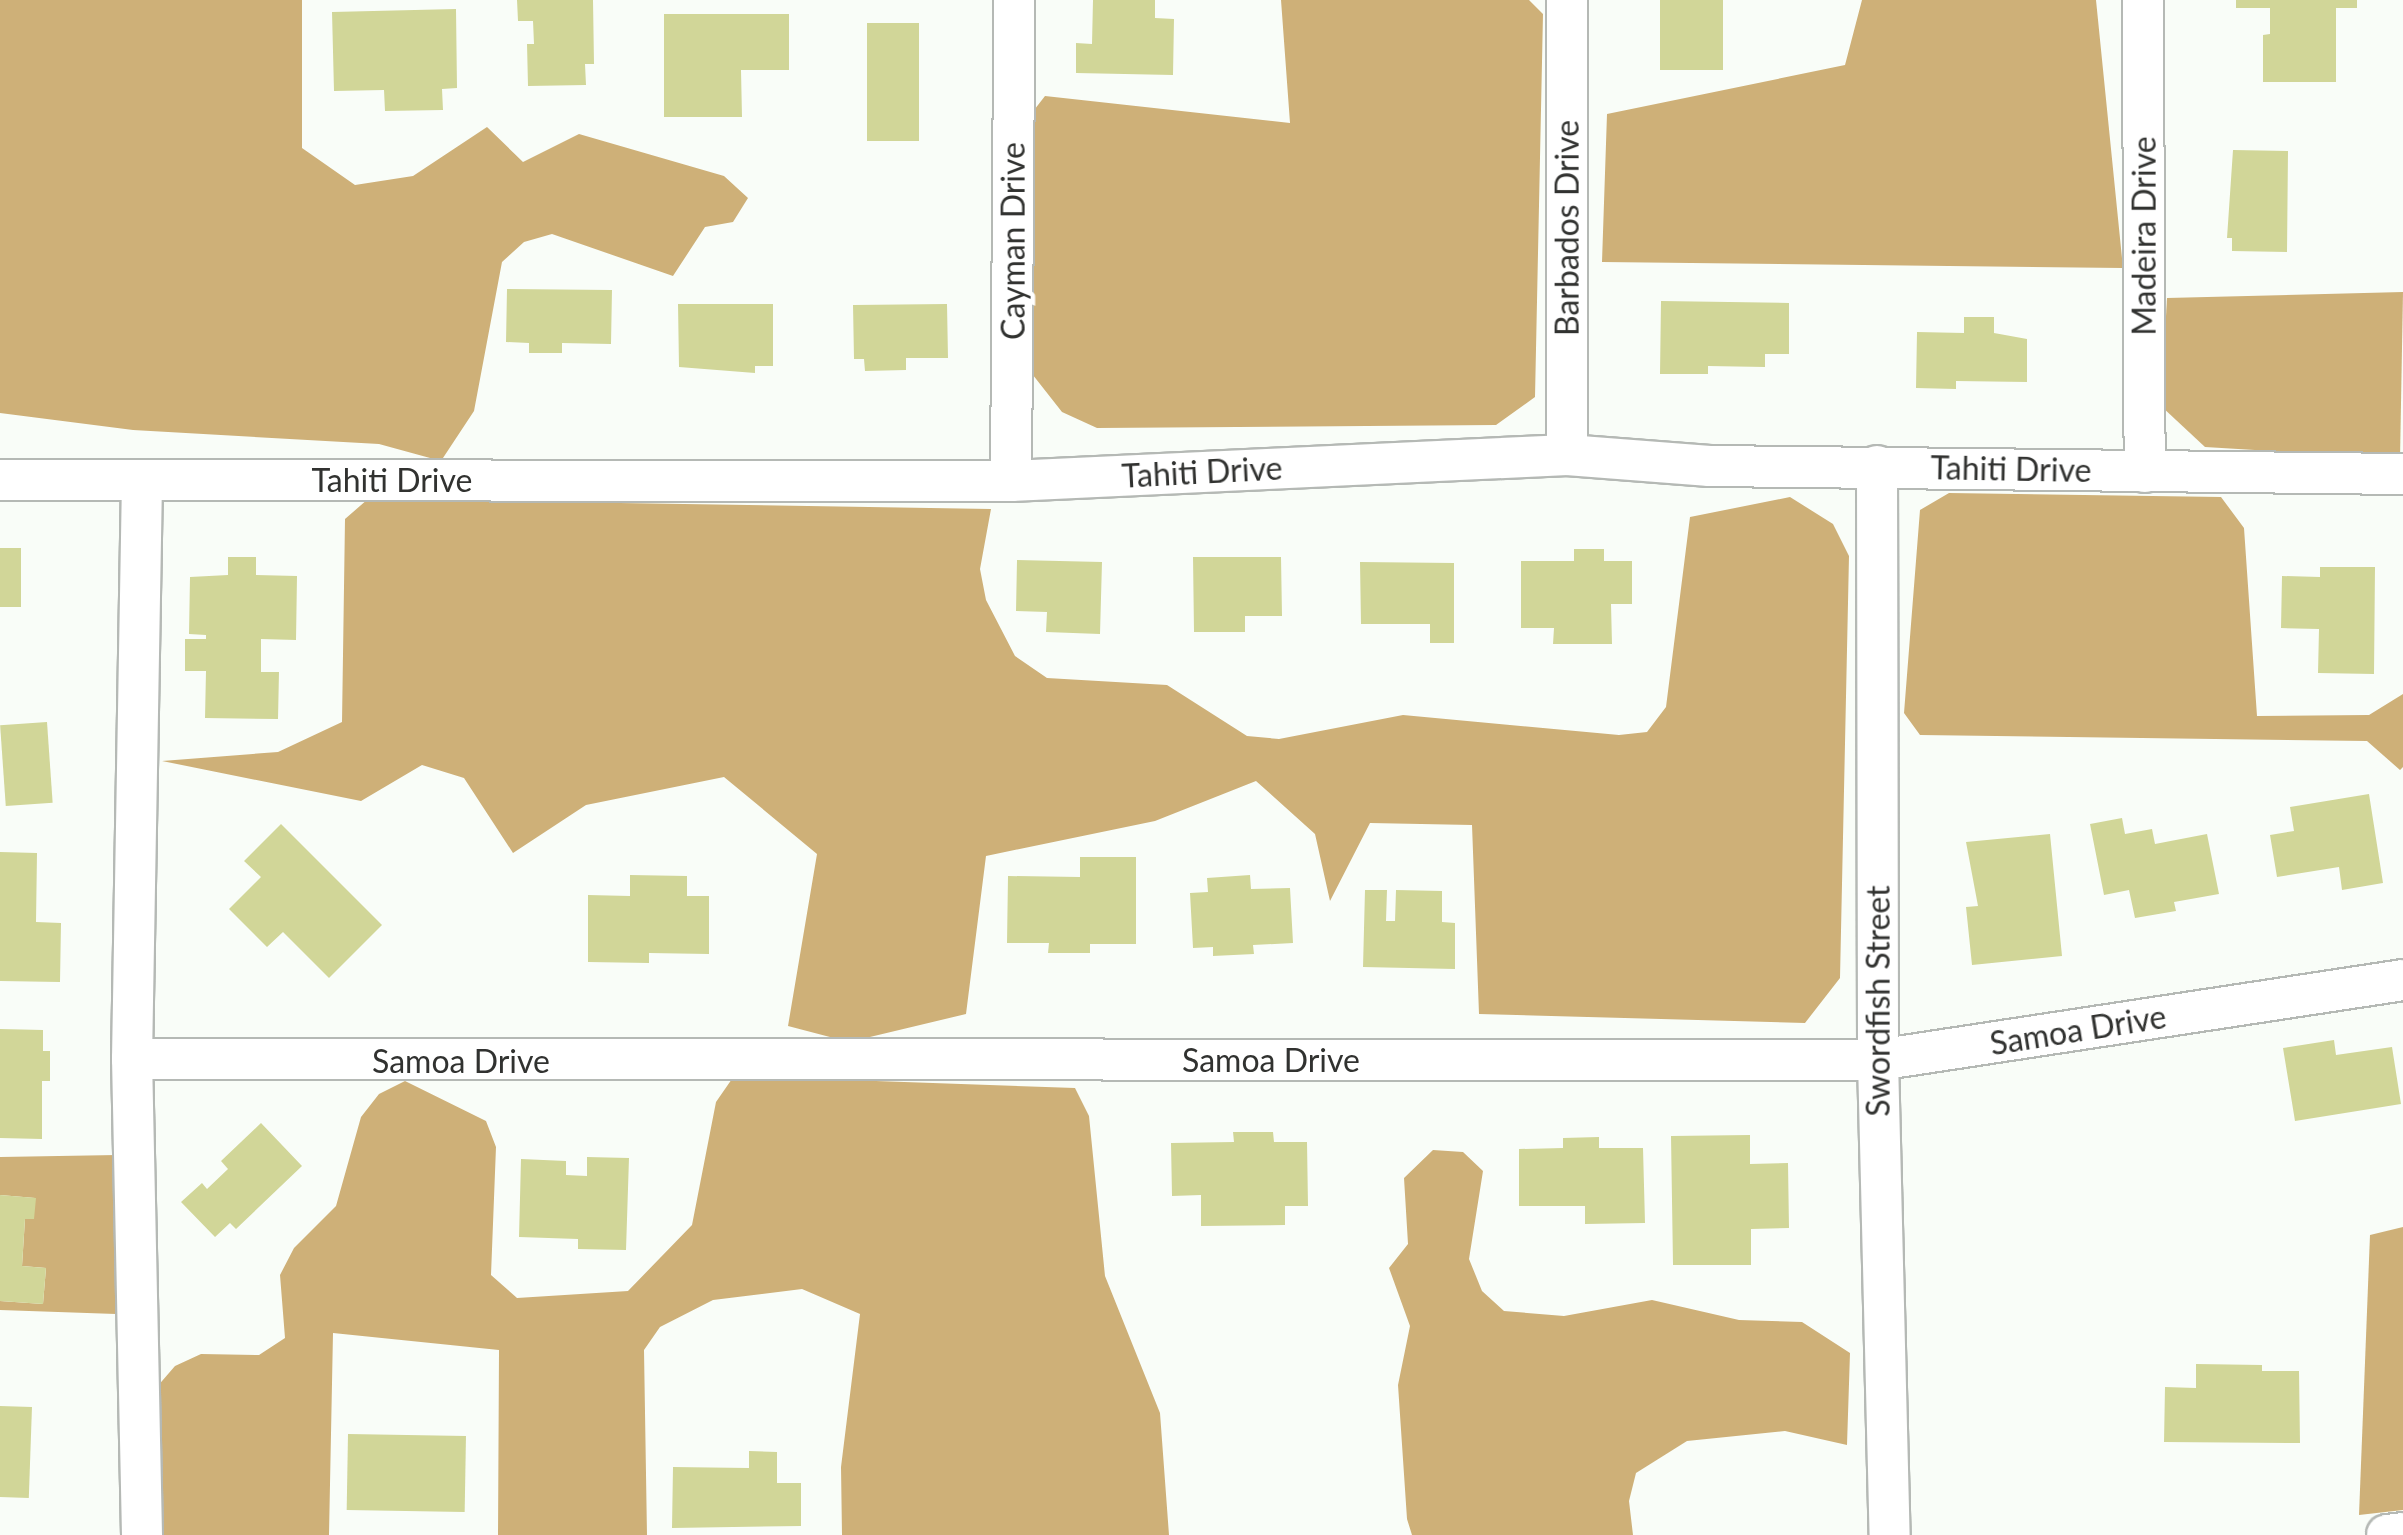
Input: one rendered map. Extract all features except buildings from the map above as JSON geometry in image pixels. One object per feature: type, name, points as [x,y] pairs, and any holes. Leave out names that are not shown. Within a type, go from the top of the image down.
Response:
[{"type":"street","name":"Cayman Drive","points":[[1011,481],[1014,0]]},
{"type":"street","name":"Barbados Drive","points":[[1567,455],[1568,0]]},
{"type":"street","name":"Madeira Drive","points":[[2143,0],[2145,472]]},
{"type":"street","name":"Tahiti Drive","points":[[0,480],[1011,481],[1567,455],[1710,466],[2403,474]]},
{"type":"street","name":"Swordfish Street","points":[[1877,466],[1878,1060],[1890,1535]]},
{"type":"street","points":[[142,480],[132,1059],[142,1535]]},
{"type":"street","name":"Samoa Drive","points":[[132,1059],[1878,1060],[2403,980]]},
{"type":"street","points":[[2386,1535],[2403,1532]]},
{"type":"shaded area","points":[[0,0],[302,0],[302,148],[355,185],[413,176],[487,127],[523,162],[579,134],[724,176],[748,198],[733,222],[705,227],[673,276],[552,234],[524,242],[502,262],[474,411],[441,461],[379,444],[133,430],[0,413]]},
{"type":"shaded area","points":[[1281,0],[1529,0],[1543,14],[1535,397],[1496,425],[1097,428],[1062,412],[1029,370],[1024,123],[1045,96],[1290,123]]},
{"type":"shaded area","points":[[1862,0],[2096,0],[2123,268],[1602,262],[1607,114],[1845,65]]},
{"type":"shaded area","points":[[2403,292],[2400,459],[2205,447],[2161,406],[2167,298]]},
{"type":"shaded area","points":[[1949,493],[2221,497],[2244,528],[2257,716],[2369,715],[2403,694],[2403,767],[2400,770],[2367,741],[1920,735],[1904,713],[1920,510]]},
{"type":"shaded area","points":[[1790,497],[1833,524],[1849,556],[1840,978],[1805,1023],[1479,1014],[1472,825],[1370,823],[1330,901],[1315,834],[1256,781],[1155,821],[986,856],[966,1014],[849,1042],[788,1026],[817,854],[724,777],[586,805],[513,853],[464,778],[422,765],[361,801],[162,761],[278,752],[342,722],[345,519],[368,499],[991,509],[980,569],[986,600],[1015,656],[1047,678],[1167,685],[1247,736],[1279,739],[1403,715],[1619,735],[1647,732],[1666,707],[1690,517]]},
{"type":"shaded area","points":[[734,1076],[1075,1088],[1089,1116],[1105,1276],[1160,1413],[1169,1535],[842,1535],[841,1467],[860,1314],[802,1289],[713,1300],[660,1327],[644,1350],[647,1535],[498,1535],[499,1350],[333,1333],[329,1535],[157,1535],[156,1388],[175,1366],[201,1354],[259,1355],[285,1338],[280,1275],[294,1248],[336,1206],[361,1117],[379,1094],[405,1081],[486,1121],[496,1147],[491,1275],[517,1298],[628,1291],[692,1225],[716,1102]]},
{"type":"shaded area","points":[[1433,1150],[1463,1152],[1483,1171],[1469,1259],[1482,1291],[1504,1311],[1564,1316],[1652,1300],[1739,1320],[1802,1322],[1850,1353],[1847,1445],[1785,1431],[1687,1441],[1636,1473],[1629,1501],[1633,1535],[1412,1535],[1407,1519],[1398,1385],[1410,1326],[1389,1268],[1408,1244],[1404,1178]]},
{"type":"shaded area","points":[[117,1155],[116,1314],[0,1310],[0,1301],[43,1304],[46,1268],[22,1266],[25,1219],[35,1198],[0,1195],[0,1157]]},
{"type":"shaded area","points":[[2403,1227],[2403,1510],[2359,1515],[2370,1235]]}]
